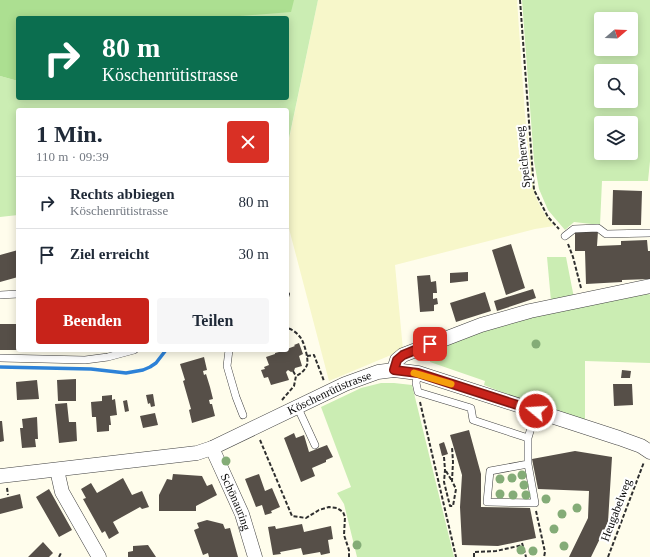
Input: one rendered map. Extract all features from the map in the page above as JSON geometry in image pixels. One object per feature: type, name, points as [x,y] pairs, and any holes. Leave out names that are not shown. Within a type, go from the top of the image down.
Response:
[{"type":"street","points":[[394,370],[397,360],[403,355],[481,325],[530,311],[650,286]]},
{"type":"street","name":"Köschenrütistrasse","points":[[3,480],[57,470],[197,453],[212,448],[361,377],[378,372],[394,370],[418,373],[619,438],[641,446],[650,452]]},
{"type":"street","name":"Schönauring","points":[[212,448],[242,514],[255,557]]},
{"type":"street","points":[[57,470],[62,492],[99,557]]},
{"type":"lane","points":[[565,236],[574,229],[598,228],[606,234],[650,233]]},
{"type":"lane","points":[[0,296],[16,294]]},
{"type":"lane","points":[[0,358],[85,360],[108,357],[127,352]]},
{"type":"lane","points":[[229,352],[227,366],[243,415]]},
{"type":"lane","points":[[418,373],[416,383],[418,392],[471,408],[473,420],[528,438]]},
{"type":"lane","points":[[298,406],[315,445]]},
{"type":"lane","points":[[528,464],[490,471],[487,502],[534,503],[528,464],[528,438],[536,411]]},
{"type":"path","name":"Speicherweg","points":[[520,0],[534,190],[548,217],[565,236],[573,256],[584,300]]},
{"type":"path","points":[[281,401],[294,386],[296,376],[306,368],[308,360],[302,338],[289,329]]},
{"type":"path","points":[[307,356],[314,355],[328,392]]},
{"type":"path","points":[[293,371],[296,376]]},
{"type":"path","points":[[418,392],[456,557]]},
{"type":"path","points":[[257,435],[292,516],[306,518],[319,510],[329,507],[337,508],[343,512],[345,517],[344,535],[349,550],[349,557]]},
{"type":"path","points":[[452,447],[452,481]]},
{"type":"path","points":[[444,457],[444,482],[450,506],[453,506],[456,489],[445,470]]},
{"type":"path","name":"Heugabelweg","points":[[608,557],[641,470]]},
{"type":"path","points":[[3,480],[8,495]]},
{"type":"path","points":[[534,503],[545,552],[544,557]]},
{"type":"path","points":[[474,557],[474,552],[496,551],[522,544],[526,557]]},
{"type":"path","points":[[59,557],[61,553]]},
{"type":"green space","points":[[0,0],[294,0],[291,12],[240,16],[16,16],[16,80],[0,76]]},
{"type":"green space","points":[[293,0],[318,0],[289,138],[289,108],[16,108],[16,215],[0,217],[0,76],[16,80],[16,100],[289,100],[289,16],[240,16]]},
{"type":"green space","points":[[318,0],[517,0],[525,115],[535,195],[542,210],[554,226],[535,229],[395,265],[403,350],[329,381],[289,229],[289,139]]},
{"type":"green space","points":[[522,0],[650,0],[650,161],[648,181],[602,181],[600,225],[574,222],[565,230],[548,210],[539,189],[534,161]]},
{"type":"green space","points":[[547,257],[566,257],[574,298],[551,301]]},
{"type":"green space","points":[[648,293],[650,295],[650,363],[585,361],[585,420],[511,396],[484,385],[485,381],[430,362],[433,347],[486,329],[584,305]]},
{"type":"green space","points":[[381,383],[412,385],[454,557],[357,557],[344,504],[337,493],[351,487],[321,407],[361,388]]},
{"type":"building","points":[[613,190],[642,191],[641,225],[612,225]]},
{"type":"building","points":[[575,231],[598,231],[597,246],[621,245],[621,241],[647,240],[648,251],[650,251],[650,279],[586,284],[585,251],[575,251]]},
{"type":"building","points":[[511,244],[525,288],[506,295],[492,250]]},
{"type":"building","points":[[16,251],[16,278],[0,282],[0,255]]},
{"type":"building","points":[[468,272],[468,281],[450,283],[450,273]]},
{"type":"building","points":[[430,275],[431,282],[436,281],[437,293],[433,293],[433,299],[437,298],[438,304],[434,305],[434,311],[420,312],[417,276]]},
{"type":"building","points":[[533,289],[536,298],[497,311],[494,301]]},
{"type":"building","points":[[485,292],[491,311],[456,322],[450,303]]},
{"type":"building","points":[[0,324],[16,324],[16,350],[0,350]]},
{"type":"building","points":[[299,343],[303,354],[299,356],[302,366],[295,368],[294,371],[291,372],[288,370],[286,372],[289,380],[271,385],[268,377],[264,378],[261,370],[265,369],[264,367],[269,365],[266,357],[279,352],[289,352],[289,348],[295,346],[294,345]]},
{"type":"building","points":[[204,357],[207,370],[203,371],[204,375],[206,374],[210,387],[213,399],[209,400],[210,404],[212,404],[215,416],[192,423],[189,410],[191,409],[180,364]]},
{"type":"building","points":[[622,370],[631,371],[630,378],[621,378]]},
{"type":"building","points":[[76,379],[76,401],[58,401],[57,380]]},
{"type":"building","points":[[37,380],[39,399],[17,400],[16,382]]},
{"type":"building","points":[[613,384],[632,384],[633,405],[614,406]]},
{"type":"building","points":[[153,394],[155,406],[151,407],[150,403],[148,404],[146,395]]},
{"type":"building","points":[[112,395],[112,400],[115,399],[117,415],[110,416],[111,425],[109,425],[109,431],[97,432],[96,417],[92,417],[91,402],[102,401],[102,396]]},
{"type":"building","points":[[127,400],[129,411],[125,412],[123,401]]},
{"type":"building","points":[[67,403],[69,422],[76,422],[77,441],[59,443],[55,404]]},
{"type":"building","points":[[155,413],[158,425],[143,428],[140,416]]},
{"type":"building","points":[[37,417],[38,439],[35,439],[36,447],[22,448],[20,428],[23,428],[22,419]]},
{"type":"building","points":[[0,421],[2,421],[4,441],[0,442]]},
{"type":"building","points":[[469,430],[481,474],[481,507],[530,508],[536,538],[498,546],[462,545],[460,507],[462,475],[450,435]]},
{"type":"building","points":[[294,433],[296,438],[304,435],[309,452],[327,445],[333,457],[312,468],[315,476],[301,482],[284,438]]},
{"type":"building","points":[[444,442],[448,454],[442,456],[439,444]]},
{"type":"building","points":[[575,451],[612,457],[608,522],[591,557],[569,557],[588,518],[589,491],[538,489],[532,459]]},
{"type":"building","points":[[173,474],[202,476],[207,486],[212,484],[217,495],[196,506],[196,511],[159,511],[159,495],[167,479],[172,480]]},
{"type":"building","points":[[259,474],[265,491],[272,488],[280,507],[271,511],[272,513],[265,515],[262,505],[256,507],[245,479]]},
{"type":"building","points":[[123,478],[132,495],[142,491],[149,507],[142,509],[140,507],[113,522],[119,533],[109,539],[105,531],[102,533],[83,499],[86,498],[81,489],[91,483],[97,493]]},
{"type":"building","points":[[49,489],[72,530],[59,537],[36,497]]},
{"type":"building","points":[[20,494],[23,508],[0,514],[0,499]]},
{"type":"building","points":[[207,520],[223,524],[225,529],[230,528],[238,557],[209,557],[208,553],[203,555],[194,530],[199,528],[197,523]]},
{"type":"building","points":[[302,524],[304,532],[331,526],[333,539],[328,540],[330,553],[321,555],[320,552],[303,555],[301,548],[280,552],[281,554],[273,555],[268,527],[275,526],[276,529]]},
{"type":"building","points":[[43,542],[53,553],[49,557],[28,557]]},
{"type":"building","points":[[148,545],[156,557],[128,557],[128,552],[133,551],[133,546]]},
{"type":"waterway","points":[[0,367],[91,369],[126,373],[143,370],[150,367],[156,363],[164,352]]},
{"type":"slow traffic","points":[[414,373],[451,384]]},
{"type":"route","points":[[430,344],[403,355],[397,360],[394,370],[418,373],[536,411]]}]
